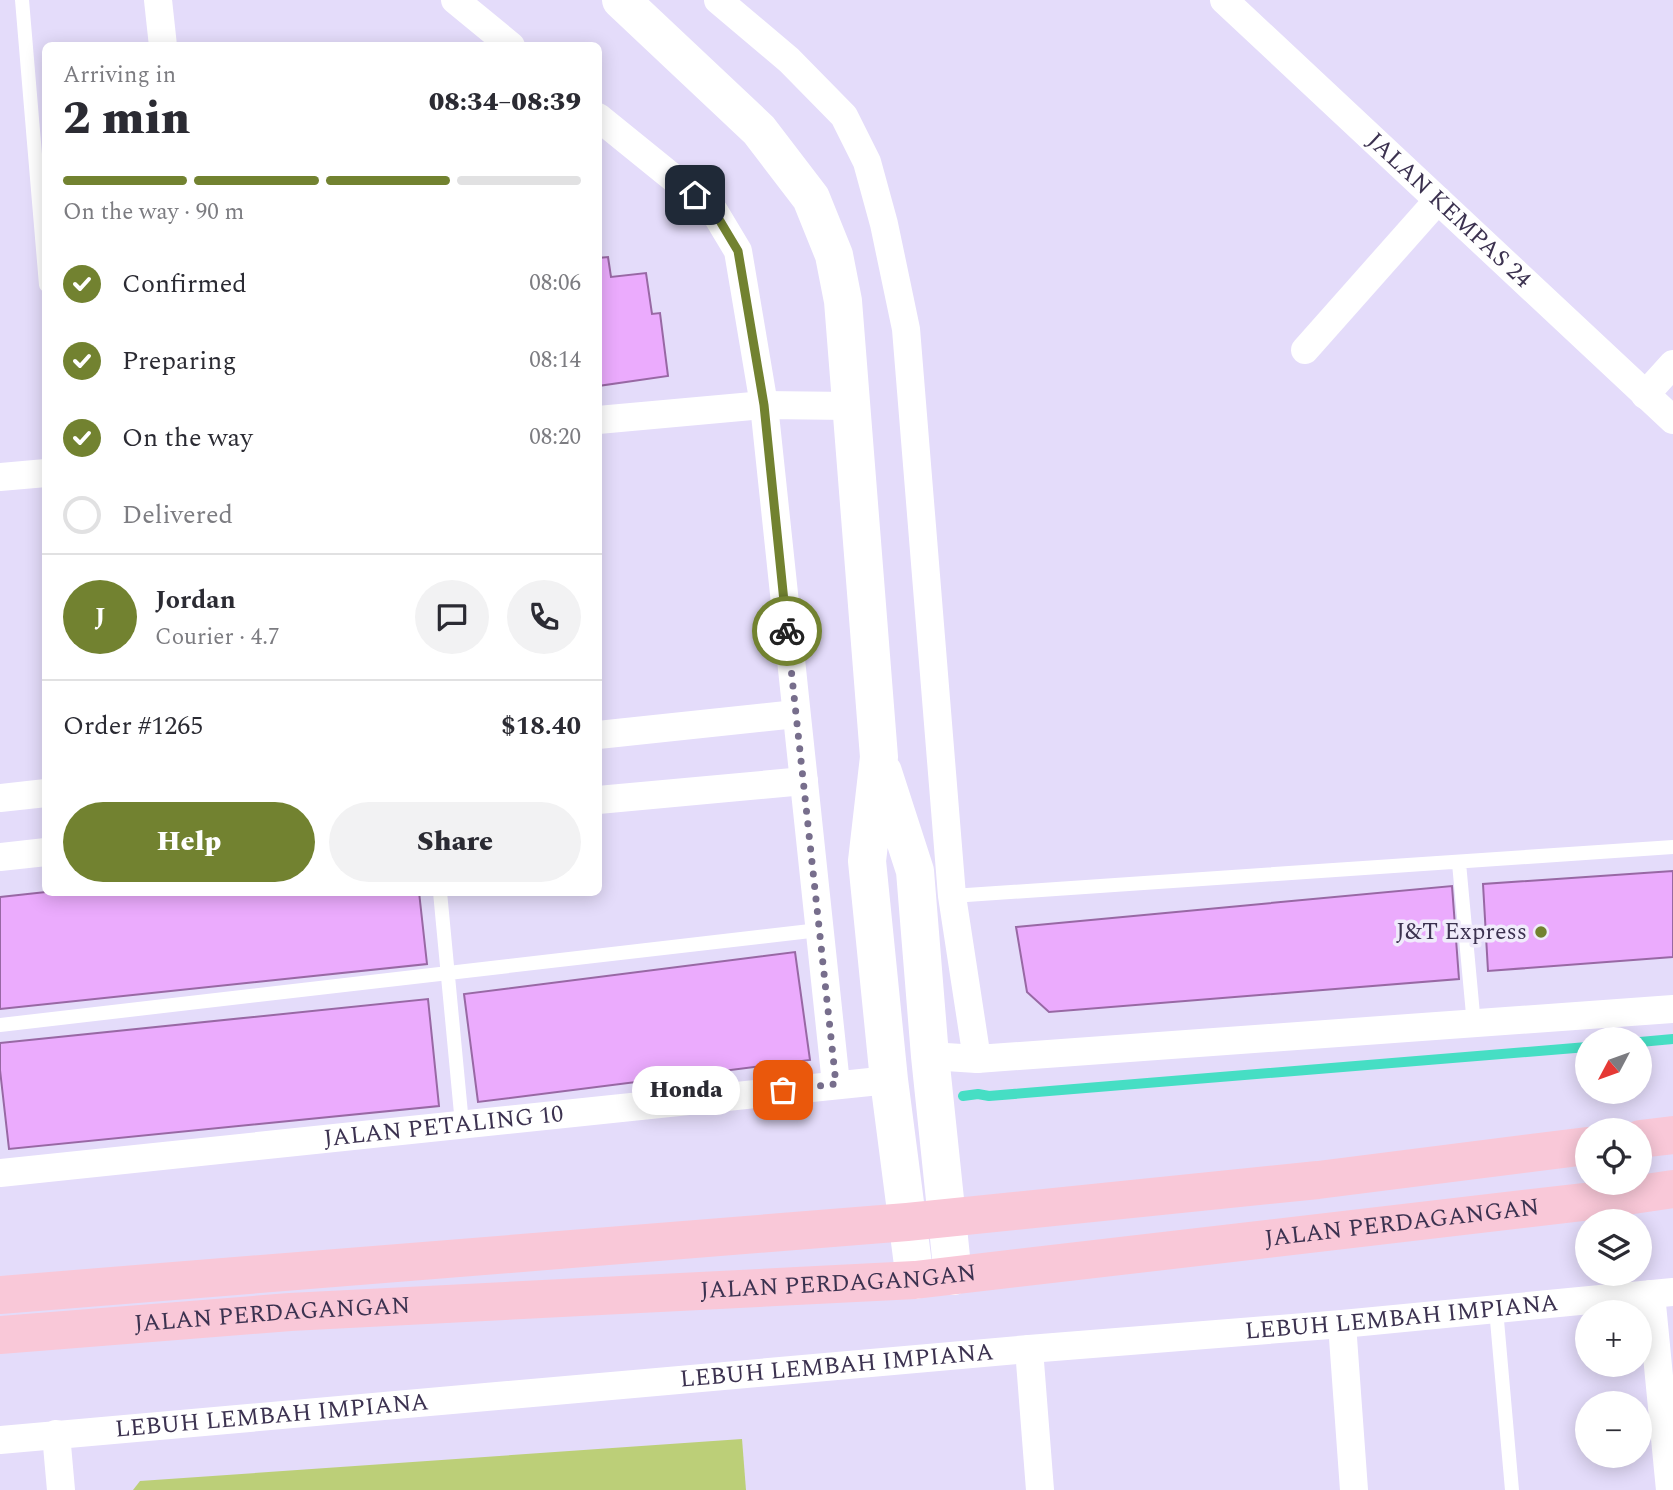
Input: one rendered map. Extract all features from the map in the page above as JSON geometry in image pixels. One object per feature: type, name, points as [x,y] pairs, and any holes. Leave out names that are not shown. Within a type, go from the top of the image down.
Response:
[{"type":"main road","points":[[1652,1138],[1673,1135]]},
{"type":"main road","name":"JALAN PERDAGANGAN","points":[[0,1295],[907,1222],[1318,1180],[1575,1148]]},
{"type":"main road","name":"JALAN PERDAGANGAN","points":[[0,1335],[290,1312],[915,1280],[1591,1202],[1673,1189]]},
{"type":"street","points":[[158,0],[163,42]]},
{"type":"street","points":[[455,0],[506,42]]},
{"type":"street","points":[[621,0],[759,130],[811,198],[834,255],[843,301],[878,757],[867,861],[889,1080],[915,1280]]},
{"type":"street","points":[[718,0],[789,60],[844,116],[867,162],[884,224],[906,329],[952,896],[976,1059]]},
{"type":"street","name":"JALAN KEMPAS 24","points":[[1224,0],[1673,420]]},
{"type":"street","points":[[602,120],[714,211],[738,251],[764,405],[836,1084]]},
{"type":"street","points":[[1305,350],[1438,200]]},
{"type":"street","points":[[1645,395],[1673,364]]},
{"type":"street","points":[[602,420],[764,405],[851,406]]},
{"type":"street","points":[[0,477],[42,473]]},
{"type":"street","points":[[602,735],[796,714]]},
{"type":"street","points":[[878,757],[915,871],[930,1056],[953,1276]]},
{"type":"street","points":[[602,800],[804,781]]},
{"type":"street","points":[[0,798],[42,793]]},
{"type":"street","points":[[0,857],[42,852]]},
{"type":"street","points":[[930,1056],[976,1059],[1673,1009]]},
{"type":"street","name":"JALAN PETALING 10","points":[[0,1173],[889,1080]]},
{"type":"street","points":[[1662,1293],[1670,1490]]},
{"type":"street","name":"LEBUH LEMBAH IMPIANA","points":[[0,1440],[1342,1324],[1662,1293]]},
{"type":"street","points":[[1342,1324],[1354,1490]]},
{"type":"street","points":[[1029,1349],[1040,1490]]},
{"type":"street","points":[[56,1434],[61,1490]]},
{"type":"lane","points":[[22,0],[42,238]]},
{"type":"lane","points":[[952,896],[1673,847]]},
{"type":"lane","points":[[1459,863],[1474,1025]]},
{"type":"lane","points":[[440,896],[463,1124]]},
{"type":"lane","points":[[0,1025],[819,930]]},
{"type":"lane","points":[[1496,1309],[1512,1490]]},
{"type":"green space","points":[[742,1439],[746,1490],[133,1490],[140,1481]]},
{"type":"building","points":[[608,257],[611,277],[646,273],[652,314],[660,313],[668,376],[602,385],[602,258]]},
{"type":"building","points":[[1673,871],[1673,957],[1488,971],[1483,884]]},
{"type":"building","points":[[1452,886],[1459,979],[1049,1012],[1027,992],[1016,927]]},
{"type":"building","points":[[42,892],[42,896],[419,896],[427,964],[0,1009],[0,897]]},
{"type":"building","points":[[795,952],[810,1060],[478,1102],[464,994]]},
{"type":"building","points":[[428,999],[439,1106],[9,1149],[0,1070],[0,1043]]},
{"type":"waterway","points":[[1652,1041],[1673,1039]]},
{"type":"waterway","points":[[963,1096],[1575,1048]]},
{"type":"way so far","points":[[783,1090],[836,1084],[787,631]]},
{"type":"place","name":"J&T Express","points":[[1541,932]]},
{"type":"place","name":"Honda","points":[[783,1090]]},
{"type":"route","points":[[695,195],[714,211],[738,251],[764,405],[787,631]]}]
